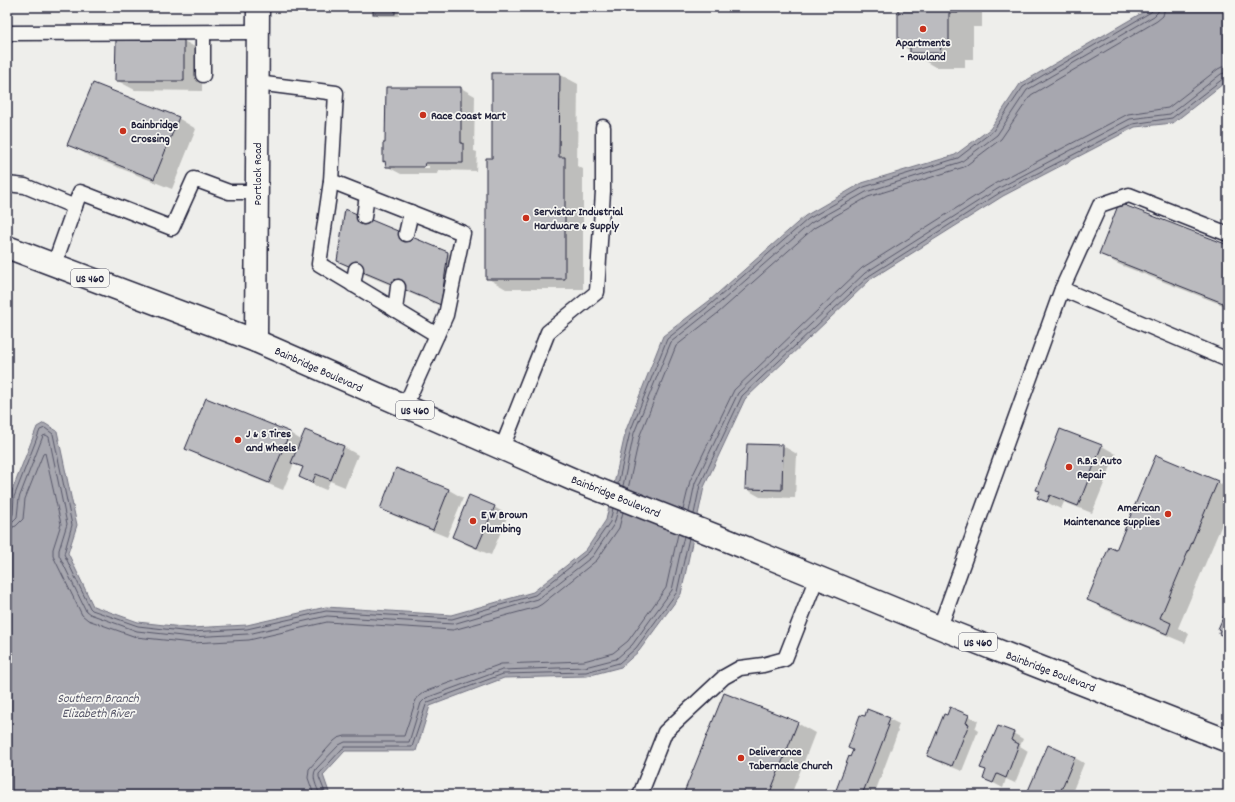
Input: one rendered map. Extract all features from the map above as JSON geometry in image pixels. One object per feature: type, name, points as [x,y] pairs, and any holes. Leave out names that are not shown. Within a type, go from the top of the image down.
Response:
[{"type":"main road","name":"Portlock Road","points":[[256,341],[258,7]]},
{"type":"main road","name":"Bainbridge Boulevard","points":[[7,247],[256,341],[574,480],[1228,741]]},
{"type":"lane","points":[[7,33],[258,32]]},
{"type":"lane","points":[[203,33],[203,75]]},
{"type":"lane","points":[[257,83],[336,93],[331,181],[319,264],[437,335]]},
{"type":"lane","points":[[502,448],[548,332],[597,292],[603,191],[603,127]]},
{"type":"lane","points":[[54,265],[80,192],[172,228],[194,179],[229,192],[256,192]]},
{"type":"lane","points":[[331,181],[463,233],[446,315],[405,406]]},
{"type":"lane","points":[[7,184],[25,186],[75,207]]},
{"type":"lane","points":[[364,217],[367,195]]},
{"type":"lane","points":[[940,627],[1062,290],[1100,205],[1129,195],[1228,234]]},
{"type":"lane","points":[[406,234],[410,212]]},
{"type":"lane","points":[[353,285],[356,269]]},
{"type":"lane","points":[[395,310],[398,287]]},
{"type":"lane","points":[[1062,290],[1228,360]]},
{"type":"lane","points":[[640,795],[665,732],[724,677],[740,668],[763,665],[785,659],[817,577]]},
{"type":"water","name":"Southern Branch Elizabeth River","points":[[1152,7],[1228,7],[1228,80],[1173,123],[1135,127],[1003,196],[871,279],[745,399],[704,487],[681,594],[639,651],[621,667],[587,676],[504,678],[430,706],[416,751],[345,751],[323,775],[330,795],[7,795],[7,542],[10,496],[37,427],[44,423],[57,431],[77,525],[68,553],[93,606],[138,622],[191,628],[247,625],[326,607],[451,615],[533,592],[586,550],[606,520],[626,430],[663,336],[709,301],[805,216],[862,183],[955,155],[990,129],[1020,84]]},
{"type":"building","points":[[373,7],[395,7],[395,14],[373,14]]},
{"type":"building","name":"Apartments - Rowland","points":[[898,7],[958,7],[958,13],[949,13],[949,46],[941,46],[940,53],[910,53],[910,44],[898,45]]},
{"type":"building","points":[[116,40],[184,40],[184,81],[115,81]]},
{"type":"building","name":"Servistar Industrial Hardware & Supply","points":[[492,73],[560,73],[559,157],[565,157],[565,279],[486,279],[486,158],[492,158]]},
{"type":"building","name":"Bainbridge Crossing","points":[[93,83],[179,117],[154,179],[67,145]]},
{"type":"building","name":"Race Coast Mart","points":[[386,87],[461,87],[461,143],[463,143],[463,163],[425,163],[424,167],[386,167],[385,161],[383,162],[383,143],[385,143]]},
{"type":"building","points":[[1119,203],[1228,245],[1228,305],[1099,254]]},
{"type":"building","points":[[345,209],[448,252],[441,305],[337,261]]},
{"type":"building","name":"J & S Tires and Wheels","points":[[206,398],[290,432],[269,483],[185,449]]},
{"type":"building","name":"R.B.s Auto Repair","points":[[1060,429],[1102,445],[1078,506],[1050,495],[1047,502],[1037,498],[1040,491],[1036,490]]},
{"type":"building","points":[[305,430],[344,446],[331,480],[316,474],[312,483],[299,477],[303,467],[291,463]]},
{"type":"building","points":[[747,444],[783,445],[782,490],[745,489]]},
{"type":"building","name":"American Maintenance Supplies","points":[[1156,455],[1218,481],[1160,618],[1171,623],[1167,634],[1087,600],[1109,547],[1116,550]]},
{"type":"building","points":[[396,468],[449,489],[433,530],[380,509]]},
{"type":"building","name":"E W Brown Plumbing","points":[[469,495],[495,506],[477,548],[452,537]]},
{"type":"building","points":[[1228,523],[1228,536],[1223,533]]},
{"type":"building","points":[[1228,599],[1228,606],[1225,606]]},
{"type":"building","points":[[1228,606],[1228,638],[1219,634],[1220,630],[1218,629]]},
{"type":"building","name":"Deliverance Tabernacle Church","points":[[724,693],[798,722],[769,795],[683,795]]},
{"type":"building","points":[[950,707],[969,715],[966,723],[969,724],[952,766],[927,756],[944,714],[947,715]]},
{"type":"building","points":[[867,709],[890,718],[887,725],[889,725],[862,795],[850,795],[836,790],[849,756],[850,757],[853,750],[848,748],[860,715],[865,716]]},
{"type":"building","points":[[998,726],[1014,732],[1011,740],[1019,744],[1006,778],[997,774],[993,783],[983,779],[986,770],[980,768]]},
{"type":"building","points":[[1048,745],[1075,757],[1059,795],[1031,795],[1027,793]]},
{"type":"place","name":"Apartments - Rowland","points":[[923,29]]},
{"type":"place","name":"Race Coast Mart","points":[[423,115]]},
{"type":"place","name":"Bainbridge Crossing","points":[[123,131]]},
{"type":"place","name":"Servistar Industrial Hardware & Supply","points":[[526,218]]},
{"type":"place","name":"J & S Tires and Wheels","points":[[238,440]]},
{"type":"place","name":"R.B.s Auto Repair","points":[[1069,467]]},
{"type":"place","name":"American Maintenance Supplies","points":[[1168,514]]},
{"type":"place","name":"E W Brown Plumbing","points":[[473,521]]},
{"type":"place","name":"Deliverance Tabernacle Church","points":[[741,758]]}]
